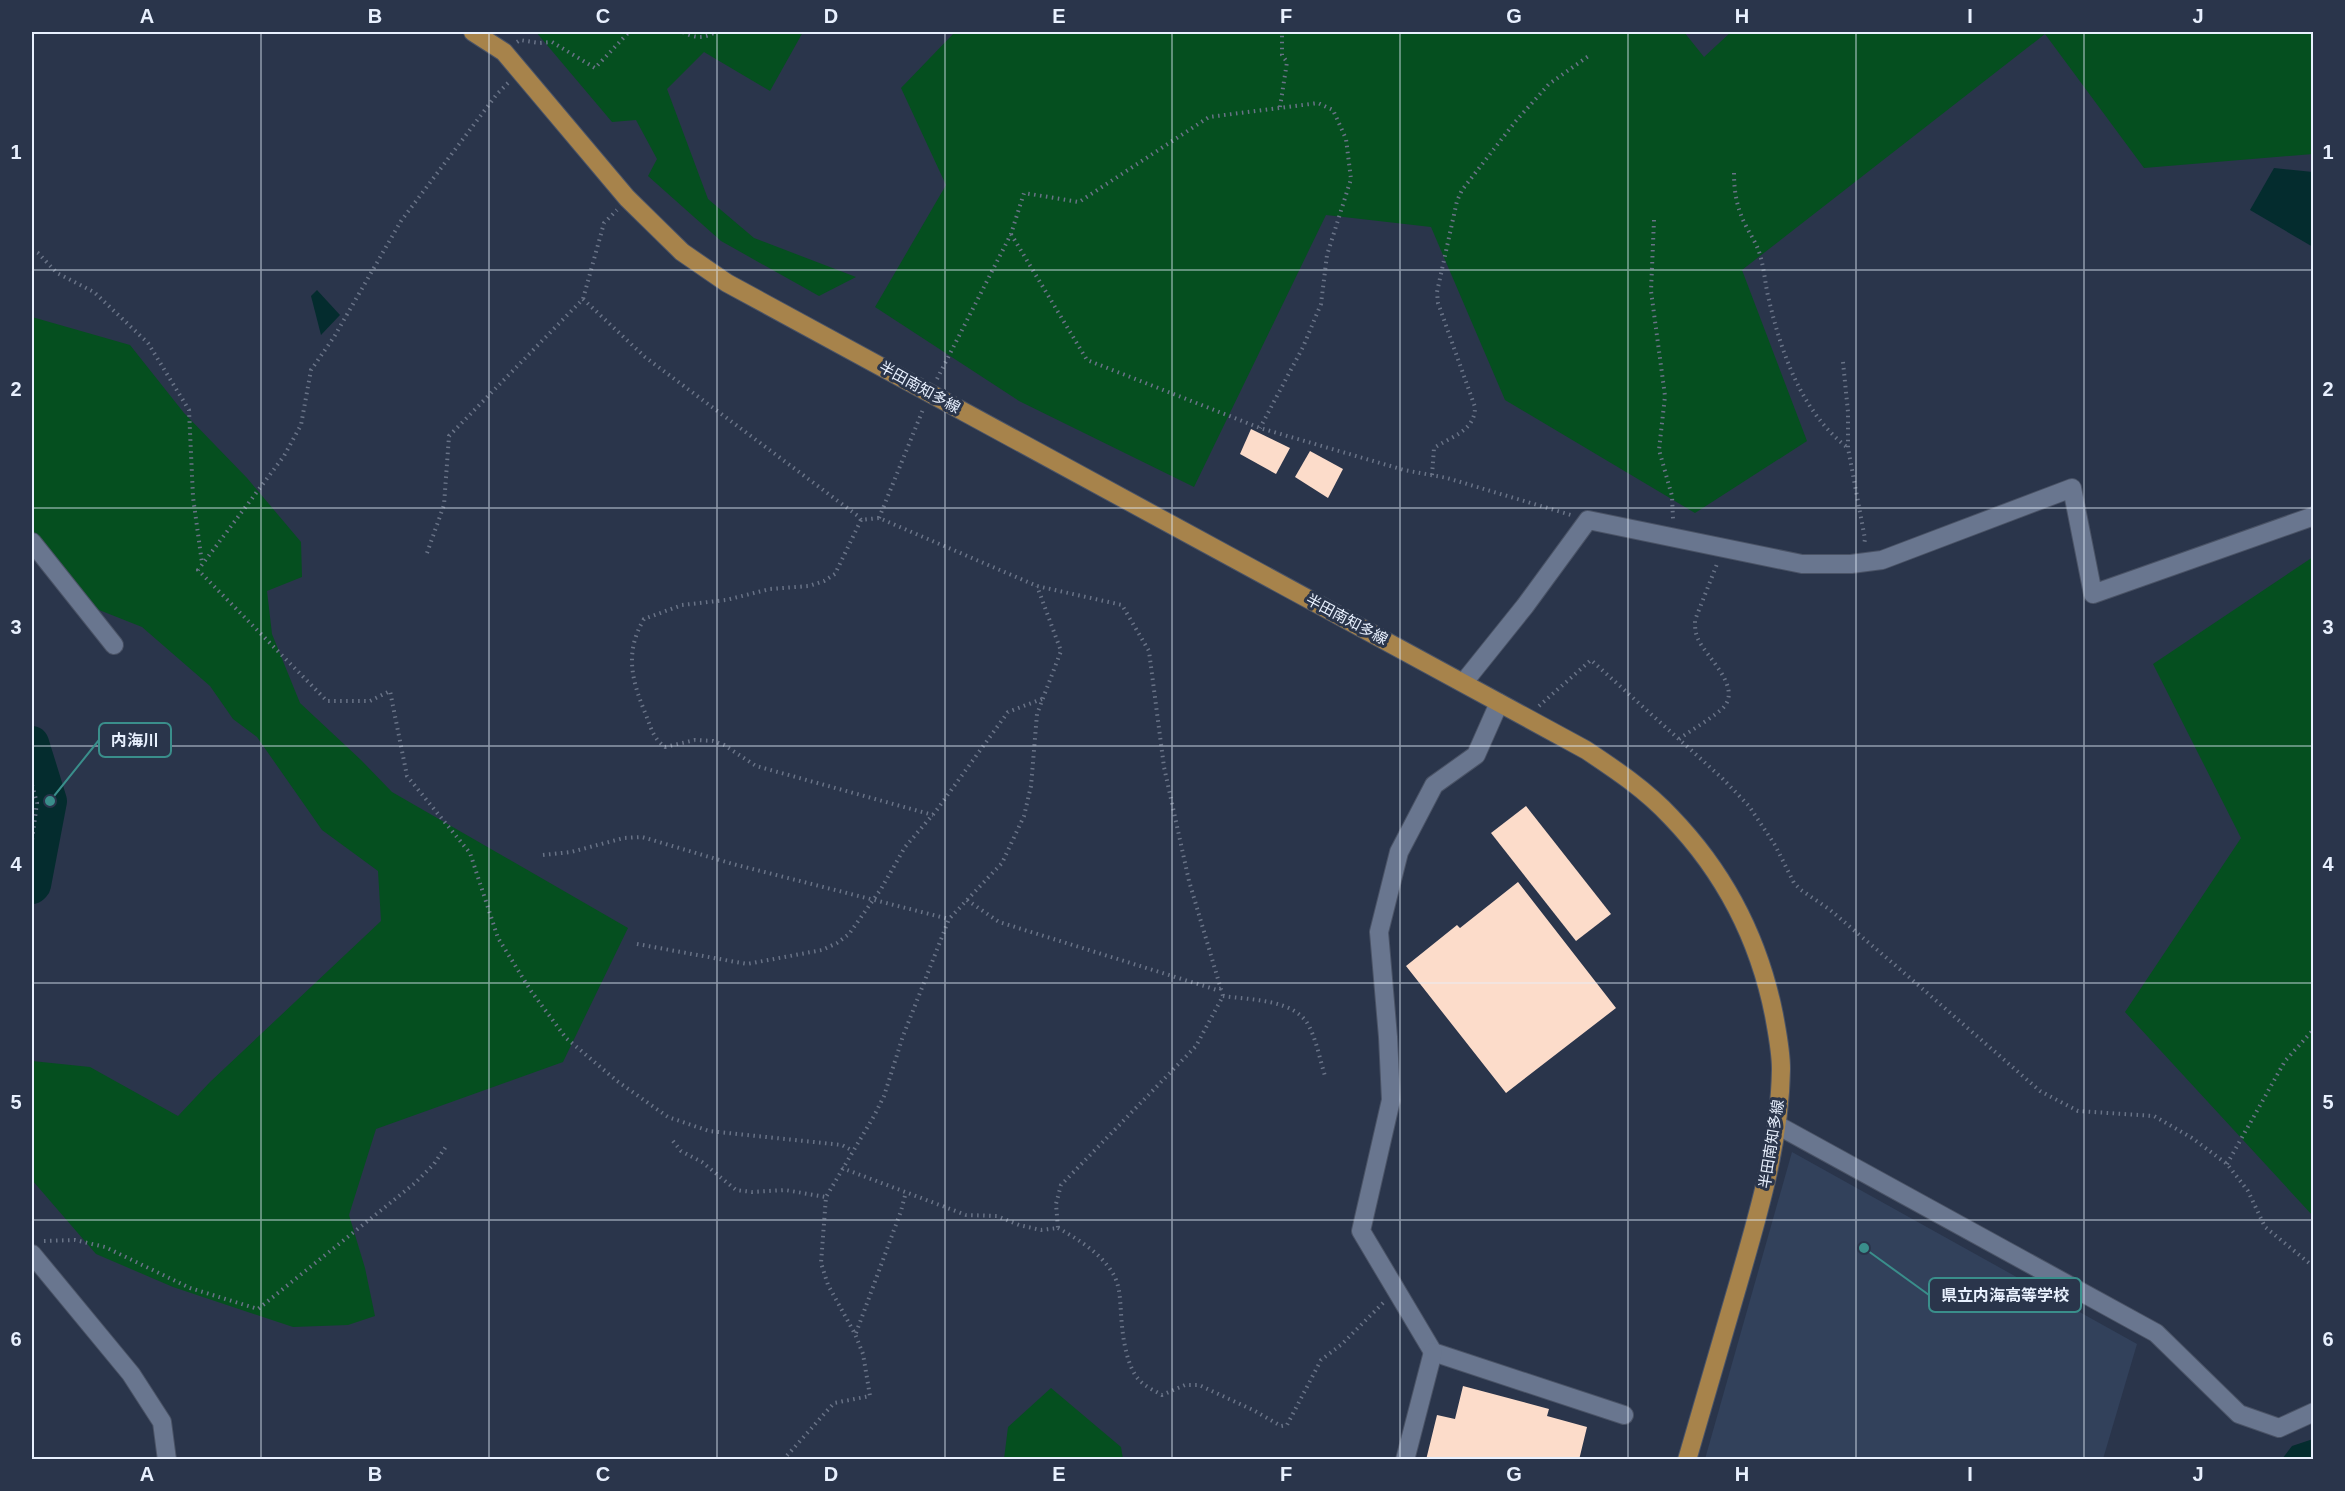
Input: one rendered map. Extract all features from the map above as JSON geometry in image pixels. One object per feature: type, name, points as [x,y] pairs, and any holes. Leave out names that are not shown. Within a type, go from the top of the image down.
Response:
[{"type":"main road","name":"半田南知多線","points":[[473,32],[504,52],[627,198],[682,252],[727,282],[1586,750],[1635,784],[1670,816],[1705,855],[1735,904],[1755,946],[1769,993],[1781,1067],[1777,1125],[1767,1180],[1687,1460]]},
{"type":"street","points":[[1464,682],[1525,606],[1588,520],[1802,564],[1854,563],[1882,560],[2072,488],[2092,594],[2313,516]]},
{"type":"street","points":[[32,542],[114,645]]},
{"type":"street","points":[[1499,703],[1476,755],[1434,785],[1398,852],[1379,932],[1391,1100],[1361,1231],[1433,1352],[1624,1415]]},
{"type":"street","points":[[1777,1125],[2156,1333],[2239,1414],[2279,1428],[2313,1412]]},
{"type":"street","points":[[34,1247],[131,1374],[162,1422],[167,1460]]},
{"type":"street","points":[[1405,1460],[1433,1352]]},
{"type":"path","points":[[504,52],[520,40],[539,43],[552,42],[596,68],[629,32]]},
{"type":"path","points":[[683,32],[692,37],[709,36],[715,32]]},
{"type":"path","points":[[1280,107],[1287,62],[1282,55],[1282,32]]},
{"type":"path","points":[[1432,476],[1434,448],[1468,427],[1475,418],[1475,407],[1438,303],[1437,292],[1457,201],[1483,160],[1549,84],[1590,55]]},
{"type":"path","points":[[521,70],[497,94],[401,221],[334,337],[310,370],[301,425],[284,456],[198,570],[327,701],[370,701],[390,691],[407,776],[470,853],[498,938],[531,991],[566,1038],[616,1081],[668,1117],[709,1131],[842,1145],[853,1151]]},
{"type":"path","points":[[879,518],[930,393],[1011,234],[1024,193],[1079,202],[1209,117],[1318,103],[1333,110],[1346,139],[1351,179],[1327,255],[1321,304],[1304,347],[1260,428]]},
{"type":"path","points":[[1734,173],[1736,203],[1760,251],[1774,318],[1792,371],[1819,421],[1829,433],[1848,448]]},
{"type":"path","points":[[427,553],[444,505],[449,436],[583,299],[604,223],[627,198]]},
{"type":"path","points":[[1654,220],[1652,291],[1665,396],[1659,450],[1672,496],[1672,538]]},
{"type":"path","points":[[1011,234],[1087,360],[1260,428],[1404,471],[1432,476],[1588,520]]},
{"type":"path","points":[[32,250],[38,253],[57,273],[94,292],[148,343],[189,410],[193,497],[202,565]]},
{"type":"path","points":[[583,299],[645,357],[861,520]]},
{"type":"path","points":[[1843,362],[1848,412],[1848,448],[1865,538],[1863,549],[1854,563]]},
{"type":"path","points":[[861,520],[879,518],[1037,586],[1122,605],[1149,651],[1164,767],[1189,880],[1223,996],[1196,1046],[1061,1185],[1056,1204],[1058,1228]]},
{"type":"path","points":[[861,520],[834,573],[824,581],[809,586],[770,589],[726,600],[682,604],[644,619],[633,644],[632,664],[635,688],[655,740],[665,747],[695,740],[713,741],[724,745],[756,766],[933,815]]},
{"type":"path","points":[[1679,739],[1722,708],[1728,696],[1725,680],[1701,645],[1695,630],[1695,620],[1724,549]]},
{"type":"path","points":[[783,1460],[834,1403],[870,1396],[863,1354],[855,1334],[828,1285],[821,1263],[826,1197],[884,1096],[903,1036],[949,919],[1002,863],[1024,816],[1031,786],[1037,714],[1061,651],[1037,586]]},
{"type":"path","points":[[1527,717],[1591,660],[1722,778],[1749,807],[1775,845],[1794,883],[1801,890],[1829,909],[2040,1091],[2078,1110],[2154,1116],[2192,1138],[2227,1164],[2248,1191],[2265,1227],[2313,1267]]},
{"type":"path","points":[[637,944],[747,964],[822,950],[837,943],[849,934],[905,847],[933,815],[1008,711],[1044,699]]},
{"type":"path","points":[[32,785],[37,803],[32,840]]},
{"type":"path","points":[[543,855],[572,852],[624,838],[642,837],[733,864],[949,919]]},
{"type":"path","points":[[968,900],[999,922],[1217,990],[1222,988]]},
{"type":"path","points":[[1223,996],[1284,1006],[1298,1013],[1308,1024],[1325,1076]]},
{"type":"path","points":[[2227,1164],[2284,1061],[2313,1029]]},
{"type":"path","points":[[673,1141],[681,1151],[702,1162],[736,1190],[752,1192],[785,1190],[826,1197]]},
{"type":"path","points":[[34,1247],[75,1240],[105,1247],[190,1288],[258,1309],[415,1183],[434,1164],[447,1145]]},
{"type":"path","points":[[842,1168],[966,1215],[997,1216],[1019,1225],[1041,1230],[1058,1228],[1078,1239],[1112,1271],[1117,1282],[1121,1324],[1129,1357],[1136,1376],[1145,1386],[1162,1395],[1185,1385],[1199,1385],[1281,1426],[1287,1425],[1321,1360],[1342,1344],[1377,1307],[1397,1291]]},
{"type":"path","points":[[855,1334],[906,1192]]},
{"type":"shaded area","points":[[2274,168],[2313,172],[2313,247],[2250,210]]},
{"type":"shaded area","points":[[317,290],[340,315],[321,335],[311,296]]},
{"type":"shaded area","points":[[1792,1152],[2137,1344],[2103,1459],[1705,1459]]},
{"type":"shaded area","points":[[2313,1439],[2313,1459],[2282,1459],[2292,1446]]},
{"type":"green space","points":[[536,32],[803,32],[770,91],[704,52],[667,89],[708,199],[754,238],[856,277],[819,296],[721,241],[648,176],[657,159],[636,120],[612,122]]},
{"type":"green space","points":[[955,32],[1684,32],[1704,57],[1731,32],[2313,32],[2313,154],[2144,168],[2045,34],[1742,270],[1807,441],[1695,513],[1505,400],[1431,227],[1326,215],[1194,487],[1019,401],[875,307],[946,185],[901,88]]},
{"type":"green space","points":[[32,317],[130,345],[184,413],[247,478],[301,542],[302,577],[267,591],[272,634],[300,703],[392,792],[628,928],[563,1062],[376,1129],[349,1215],[365,1268],[375,1316],[348,1325],[293,1327],[173,1287],[96,1254],[32,1180],[32,1061],[90,1067],[178,1116],[210,1082],[381,921],[378,871],[322,830],[257,737],[233,719],[210,686],[142,627],[94,608],[32,553]]},
{"type":"green space","points":[[2313,557],[2313,1216],[2125,1012],[2241,838],[2153,664]]},
{"type":"green space","points":[[1051,1388],[1121,1447],[1123,1459],[1004,1459],[1008,1427]]},
{"type":"building","points":[[1251,429],[1290,448],[1276,474],[1240,454]]},
{"type":"building","points":[[1310,451],[1343,469],[1328,498],[1295,477]]},
{"type":"building","points":[[1526,806],[1611,914],[1576,941],[1491,833]]},
{"type":"building","points":[[1518,882],[1616,1008],[1506,1093],[1406,966],[1457,925],[1460,928]]},
{"type":"building","points":[[1463,1386],[1549,1409],[1547,1416],[1587,1427],[1579,1460],[1426,1460],[1437,1415],[1455,1419]]},
{"type":"waterway","points":[[32,743],[50,801],[32,887]]},
{"type":"place","name":"内海川","points":[[50,801]]},
{"type":"place","name":"県立内海高等学校","points":[[1864,1248]]}]
